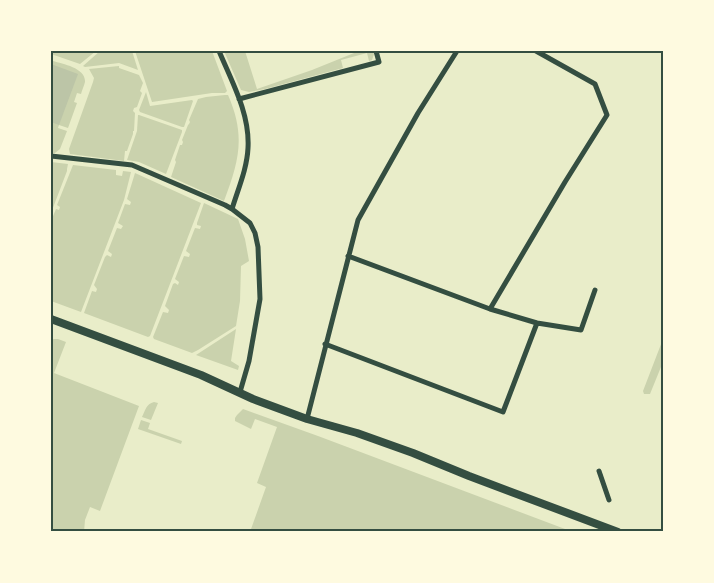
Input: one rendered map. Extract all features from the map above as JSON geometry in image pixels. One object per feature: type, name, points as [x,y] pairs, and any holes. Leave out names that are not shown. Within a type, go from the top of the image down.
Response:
[{"type":"street","points":[[219,51],[246,121],[248,149],[245,169],[232,209]]},
{"type":"street","points":[[239,99],[379,62],[376,51]]},
{"type":"street","points":[[307,419],[358,220],[418,113],[457,51]]},
{"type":"street","points":[[490,309],[607,114],[595,84],[536,51]]},
{"type":"street","points":[[51,156],[132,166],[232,209],[250,223],[258,246],[260,299],[249,361],[240,392]]},
{"type":"street","points":[[348,256],[490,309],[537,323],[581,330],[595,290]]},
{"type":"street","points":[[51,318],[201,375],[253,399],[307,419],[357,433],[413,453],[618,532]]},
{"type":"street","points":[[325,344],[503,412],[537,323]]},
{"type":"street","points":[[599,471],[609,500]]},
{"type":"green space","points":[[51,51],[96,51],[80,64],[51,54]]},
{"type":"green space","points":[[100,51],[132,51],[138,70],[119,63],[83,66]]},
{"type":"green space","points":[[135,51],[212,51],[227,91],[225,93],[212,93],[152,102]]},
{"type":"green space","points":[[224,51],[245,51],[257,89],[359,51],[373,51],[374,54],[372,60],[369,61],[367,53],[341,60],[343,68],[249,92],[241,90]]},
{"type":"green space","points":[[51,61],[68,65],[78,70],[82,73],[85,82],[81,94],[77,93],[74,102],[77,103],[68,128],[59,125],[58,128],[67,131],[60,149],[55,153],[51,153]]},
{"type":"green space","points":[[119,66],[119,68],[139,75],[143,83],[137,107],[133,111],[135,113],[134,131],[127,151],[125,151],[124,161],[70,154],[69,149],[94,78],[89,69]]},
{"type":"green space","points":[[146,92],[150,106],[192,100],[184,127],[140,112],[139,110]]},
{"type":"green space","points":[[228,95],[234,110],[239,136],[237,161],[224,201],[171,177],[180,145],[182,145],[182,140],[198,99]]},
{"type":"green space","points":[[138,115],[182,130],[166,174],[139,162],[127,160],[137,131]]},
{"type":"green space","points":[[51,162],[68,164],[51,213]]},
{"type":"green space","points":[[73,165],[116,170],[116,175],[122,176],[123,171],[131,172],[124,200],[81,312],[51,301],[51,221],[56,209],[59,210],[60,207],[57,205]]},
{"type":"green space","points":[[135,173],[201,203],[148,337],[84,313],[92,291],[96,292],[97,289],[94,285],[105,257],[107,255],[111,257],[112,254],[108,251],[117,228],[121,229],[123,226],[118,223],[125,204],[130,205],[131,202],[127,199]]},
{"type":"green space","points":[[204,203],[238,219],[245,239],[249,261],[241,266],[240,301],[236,326],[192,353],[153,337],[163,312],[168,313],[169,310],[165,306],[173,284],[178,285],[179,282],[175,279],[184,256],[189,257],[190,254],[186,251],[195,228],[200,229],[201,226],[197,225],[197,223]]},
{"type":"green space","points":[[236,329],[231,361],[239,366],[238,370],[196,355]]},
{"type":"green space","points":[[663,339],[663,362],[650,394],[644,394],[643,391]]},
{"type":"green space","points":[[51,340],[66,342],[54,373],[139,406],[100,511],[90,507],[85,520],[84,532],[51,532]]},
{"type":"green space","points":[[154,402],[158,403],[151,420],[142,417],[147,406]]},
{"type":"green space","points":[[243,409],[573,532],[250,532],[266,487],[257,483],[277,427],[255,419],[251,429],[235,421],[237,415]]},
{"type":"green space","points":[[141,420],[150,423],[148,429],[182,441],[181,444],[138,429]]},
{"type":"building","points":[[51,64],[78,74],[59,125],[51,122]]}]
